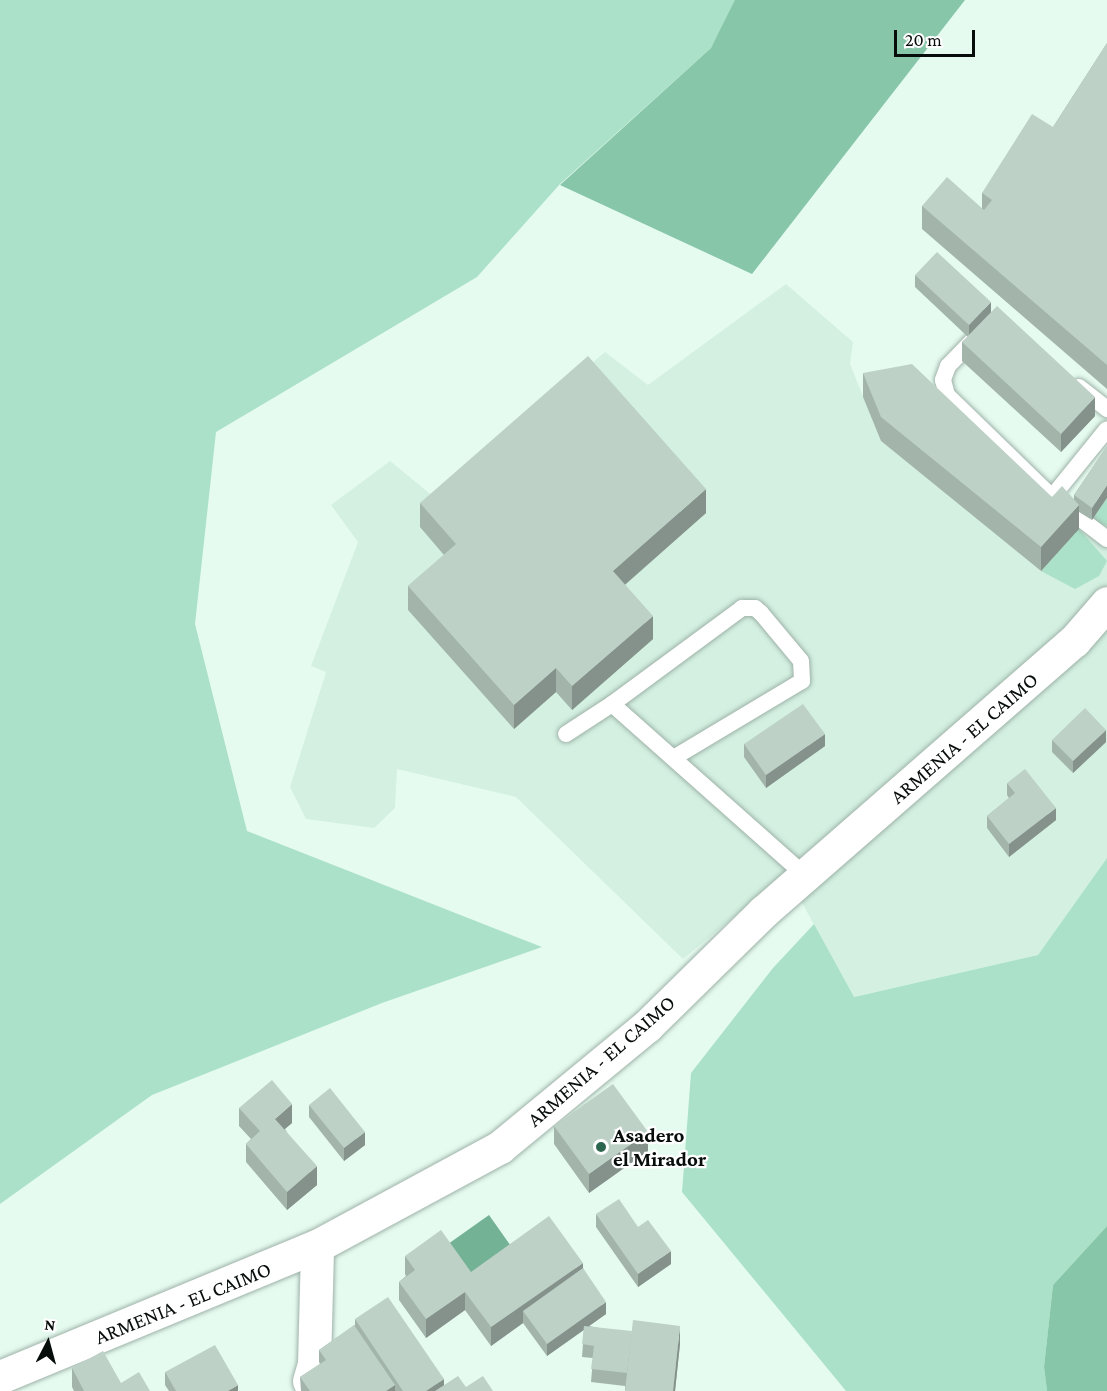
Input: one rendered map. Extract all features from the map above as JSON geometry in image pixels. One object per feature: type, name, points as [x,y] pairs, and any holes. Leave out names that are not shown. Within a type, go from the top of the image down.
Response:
[{"type":"main road","name":"ARMENIA - EL CAIMO","points":[[0,1377],[317,1246],[500,1147],[647,1026],[806,876],[1066,648],[1107,603]]},
{"type":"main road","points":[[309,1380],[314,1364],[317,1246]]},
{"type":"lane","points":[[992,323],[948,366],[943,387],[946,395],[1052,496],[1107,539]]},
{"type":"lane","points":[[1070,379],[1107,409]]},
{"type":"lane","points":[[1052,496],[1107,429]]},
{"type":"lane","points":[[566,734],[612,704],[742,608],[755,608],[801,661],[802,681],[675,757]]},
{"type":"lane","points":[[612,704],[675,757],[806,876]]},
{"type":"shaded area","points":[[0,0],[738,0],[711,48],[560,184],[477,277],[216,432],[195,624],[247,831],[542,947],[382,1003],[152,1095],[0,1204]]},
{"type":"shaded area","points":[[735,0],[965,0],[752,274],[560,185],[711,48]]},
{"type":"shaded area","points":[[786,284],[853,342],[850,364],[881,441],[1041,571],[1092,520],[1107,498],[1107,858],[1038,955],[853,997],[799,897],[783,876],[683,959],[516,797],[397,769],[395,808],[374,828],[306,819],[290,787],[326,672],[311,666],[358,542],[331,505],[390,461],[434,497],[605,352],[648,385]]},
{"type":"shaded area","points":[[1107,498],[1107,526],[1092,520]]},
{"type":"shaded area","points":[[1079,529],[1107,561],[1099,576],[1075,589],[1041,571]]},
{"type":"shaded area","points":[[1107,858],[1107,1226],[1053,1285],[1044,1367],[1047,1391],[846,1391],[682,1192],[691,1073],[773,968],[814,924],[854,997],[1038,955]]},
{"type":"shaded area","points":[[489,1215],[518,1256],[471,1290],[441,1249]]},
{"type":"shaded area","points":[[1107,1226],[1107,1391],[1047,1391],[1044,1367],[1053,1285]]},
{"type":"building","points":[[1107,43],[1107,365],[922,206],[947,177],[984,210],[992,200],[982,193],[1032,114],[1053,127]]},
{"type":"building","points":[[937,252],[991,302],[969,325],[915,275]]},
{"type":"building","points":[[997,306],[1095,397],[1061,434],[962,342]]},
{"type":"building","points":[[588,356],[706,489],[613,571],[653,616],[572,686],[556,668],[514,705],[408,586],[456,544],[420,503]]},
{"type":"building","points":[[912,364],[1052,497],[1062,486],[1079,505],[1041,547],[881,417],[863,373]]},
{"type":"building","points":[[1107,446],[1107,485],[1092,508],[1074,495]]},
{"type":"building","points":[[803,704],[825,734],[766,775],[744,744]]},
{"type":"building","points":[[1085,708],[1106,730],[1073,761],[1052,740]]},
{"type":"building","points":[[1025,769],[1056,808],[1009,844],[987,816],[1015,793],[1007,783]]},
{"type":"building","points":[[272,1080],[292,1104],[275,1119],[317,1166],[287,1192],[246,1144],[260,1131],[239,1108]]},
{"type":"building","name":"Asadero el Mirador","points":[[613,1084],[648,1132],[589,1174],[554,1126]]},
{"type":"building","points":[[330,1088],[365,1132],[344,1148],[309,1105]]},
{"type":"building","points":[[619,1199],[638,1227],[648,1220],[671,1251],[638,1274],[596,1214]]},
{"type":"building","points":[[549,1216],[583,1263],[491,1327],[465,1292],[426,1319],[399,1282],[415,1270],[405,1256],[441,1230],[471,1272]]},
{"type":"building","points":[[583,1268],[606,1302],[547,1344],[523,1311]]},
{"type":"building","points":[[388,1297],[444,1379],[426,1391],[403,1391],[355,1319]]},
{"type":"building","points":[[633,1320],[680,1326],[673,1391],[625,1391]]},
{"type":"building","points":[[354,1325],[395,1385],[386,1391],[310,1391],[300,1377],[326,1360],[319,1350]]},
{"type":"building","points":[[584,1326],[632,1331],[627,1373],[591,1369],[594,1346],[582,1344]]},
{"type":"building","points":[[215,1345],[238,1385],[228,1391],[176,1391],[165,1372]]},
{"type":"building","points":[[103,1351],[121,1383],[139,1372],[150,1391],[84,1391],[72,1368]]},
{"type":"building","points":[[458,1376],[466,1387],[483,1376],[493,1391],[435,1391]]},
{"type":"place","name":"Asadero el Mirador","points":[[601,1147]]}]
